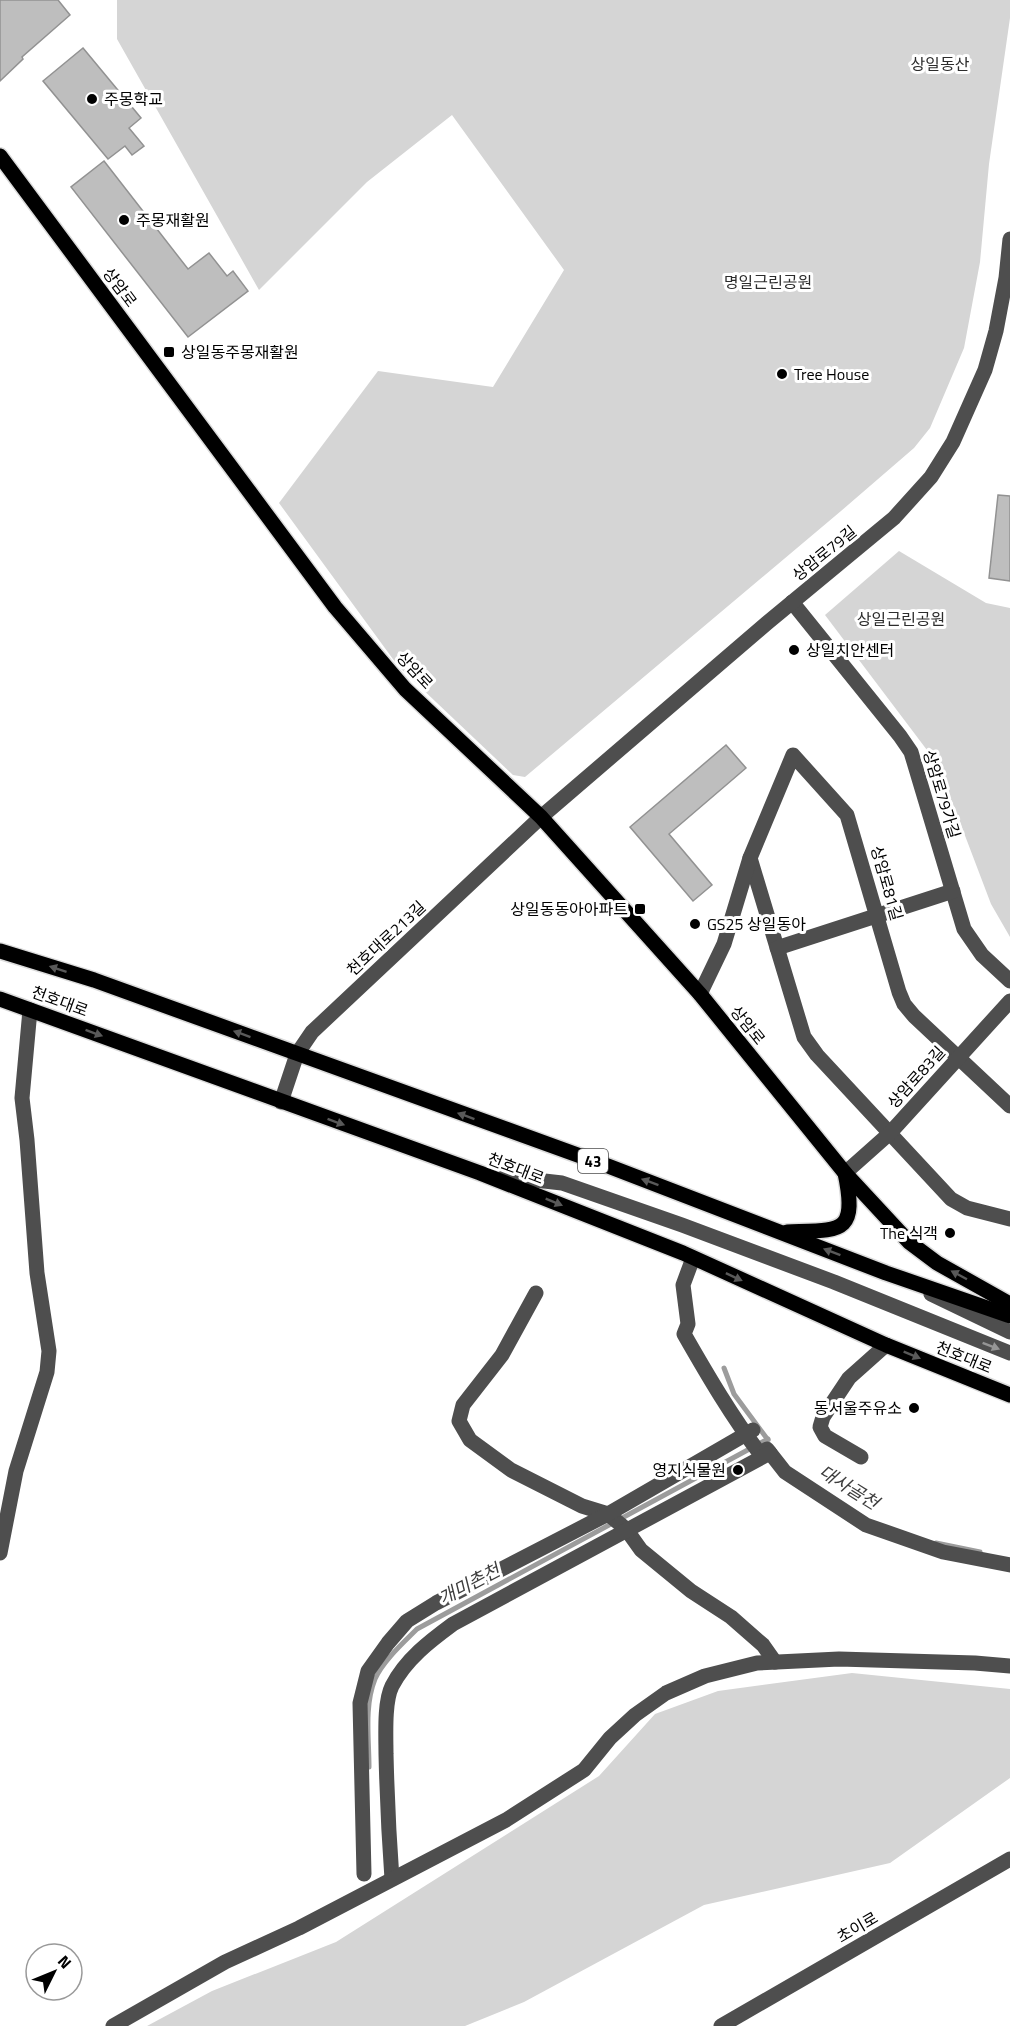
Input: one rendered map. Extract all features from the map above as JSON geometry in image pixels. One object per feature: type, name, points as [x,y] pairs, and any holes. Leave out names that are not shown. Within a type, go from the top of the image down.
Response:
[{"type":"main road","name":"상암로","points":[[0,156],[335,607],[405,689],[542,817],[700,994],[845,1173],[909,1242],[937,1263],[1010,1304]]},
{"type":"main road","name":"천호대로","points":[[0,951],[94,980],[618,1170],[886,1273],[1010,1317]]},
{"type":"main road","name":"천호대로","points":[[0,999],[480,1173],[693,1258],[886,1345],[1010,1395]]},
{"type":"main road","points":[[782,1233],[833,1231],[843,1223],[850,1214],[850,1199],[845,1173]]},
{"type":"street","name":"상암로79길","points":[[542,817],[792,602],[894,518],[931,477],[953,442],[985,370],[996,331],[1006,278],[1010,239]]},
{"type":"street","name":"상암로79가길","points":[[792,602],[911,752],[964,929],[982,954],[1010,981]]},
{"type":"street","name":"상암로81길","points":[[700,994],[724,944],[750,858],[794,755],[847,814],[904,1004],[1010,1106]]},
{"type":"street","name":"천호대로213길","points":[[281,1102],[297,1054],[312,1032],[542,817]]},
{"type":"street","points":[[750,858],[804,1037],[951,1199],[967,1208],[1010,1219]]},
{"type":"street","points":[[777,948],[953,891]]},
{"type":"street","name":"상암로83길","points":[[845,1173],[890,1133],[1010,1001]]},
{"type":"street","points":[[0,1553],[15,1471],[47,1372],[49,1351],[37,1273],[22,1098],[30,1010]]},
{"type":"street","points":[[480,1173],[562,1184],[682,1225],[824,1278],[1010,1353]]},
{"type":"street","points":[[693,1258],[683,1285],[688,1324],[716,1370],[728,1396],[758,1442],[785,1472],[866,1525],[943,1552],[1010,1565]]},
{"type":"street","points":[[886,1273],[1010,1332]]},
{"type":"street","points":[[536,1293],[502,1355],[463,1405],[459,1421],[470,1440],[511,1470],[582,1506],[608,1514],[626,1529],[642,1550],[691,1591],[730,1617],[763,1645],[775,1662]]},
{"type":"street","points":[[861,1457],[825,1436],[820,1427],[823,1417],[849,1378],[886,1345]]},
{"type":"street","points":[[364,1874],[360,1703],[368,1671],[388,1643],[408,1621],[436,1603],[608,1514],[758,1442]]},
{"type":"street","points":[[392,1879],[387,1814],[385,1724],[391,1688],[406,1664],[453,1624],[626,1529],[758,1442]]},
{"type":"street","points":[[113,2026],[225,1962],[299,1928],[506,1820],[584,1770],[610,1738],[635,1715],[666,1693],[705,1676],[757,1663],[839,1659],[1010,1666]]},
{"type":"street","name":"초이로","points":[[721,2026],[1010,1859]]},
{"type":"green space","name":"명일근린공원","points":[[117,0],[1010,0],[1010,18],[989,164],[980,262],[964,348],[930,428],[914,448],[841,511],[525,777],[513,775],[398,666],[279,503],[378,371],[493,387],[564,270],[452,115],[367,182],[259,290],[117,39]]},
{"type":"green space","name":"상일근린공원","points":[[899,551],[986,603],[1010,608],[1010,937],[991,904],[933,758],[825,615]]},
{"type":"green space","points":[[852,1673],[1010,1689],[1010,1778],[890,1863],[704,1905],[524,2002],[465,2026],[147,2026],[212,1991],[336,1942],[599,1776],[655,1714],[718,1691]]},
{"type":"building","points":[[0,0],[58,0],[70,15],[22,57],[23,59],[0,81]]},
{"type":"building","name":"주몽학교","points":[[83,48],[141,118],[129,128],[144,146],[132,155],[125,146],[108,159],[43,81]]},
{"type":"building","name":"주몽재활원","points":[[104,161],[188,269],[209,253],[227,276],[233,271],[248,291],[188,337],[71,187]]},
{"type":"building","points":[[998,495],[1010,496],[1010,581],[989,578]]},
{"type":"building","points":[[726,745],[746,768],[669,834],[712,885],[693,901],[630,827]]},
{"type":"waterway","name":"대사골천","points":[[724,1368],[734,1394],[768,1440]]},
{"type":"waterway","name":"개미촌천","points":[[369,1767],[368,1711],[375,1679],[388,1659],[417,1629],[768,1439]]},
{"type":"waterway","name":"대사골천","points":[[936,1543],[980,1552]]},
{"type":"place","name":"주몽학교","points":[[92,99]]},
{"type":"place","name":"주몽재활원","points":[[124,220]]},
{"type":"place","name":"상일동주몽재활원","points":[[169,352]]},
{"type":"place","name":"Tree House","points":[[782,374]]},
{"type":"place","name":"상일치안센터","points":[[794,650]]},
{"type":"place","name":"상일동동아아파트","points":[[640,909]]},
{"type":"place","name":"GS25 상일동아","points":[[695,924]]},
{"type":"place","name":"The 식객","points":[[950,1233]]},
{"type":"place","name":"동서울주유소","points":[[914,1408]]},
{"type":"place","name":"영지식물원","points":[[738,1470]]},
{"type":"park label","name":"상일동산","points":[[940,64]]}]
